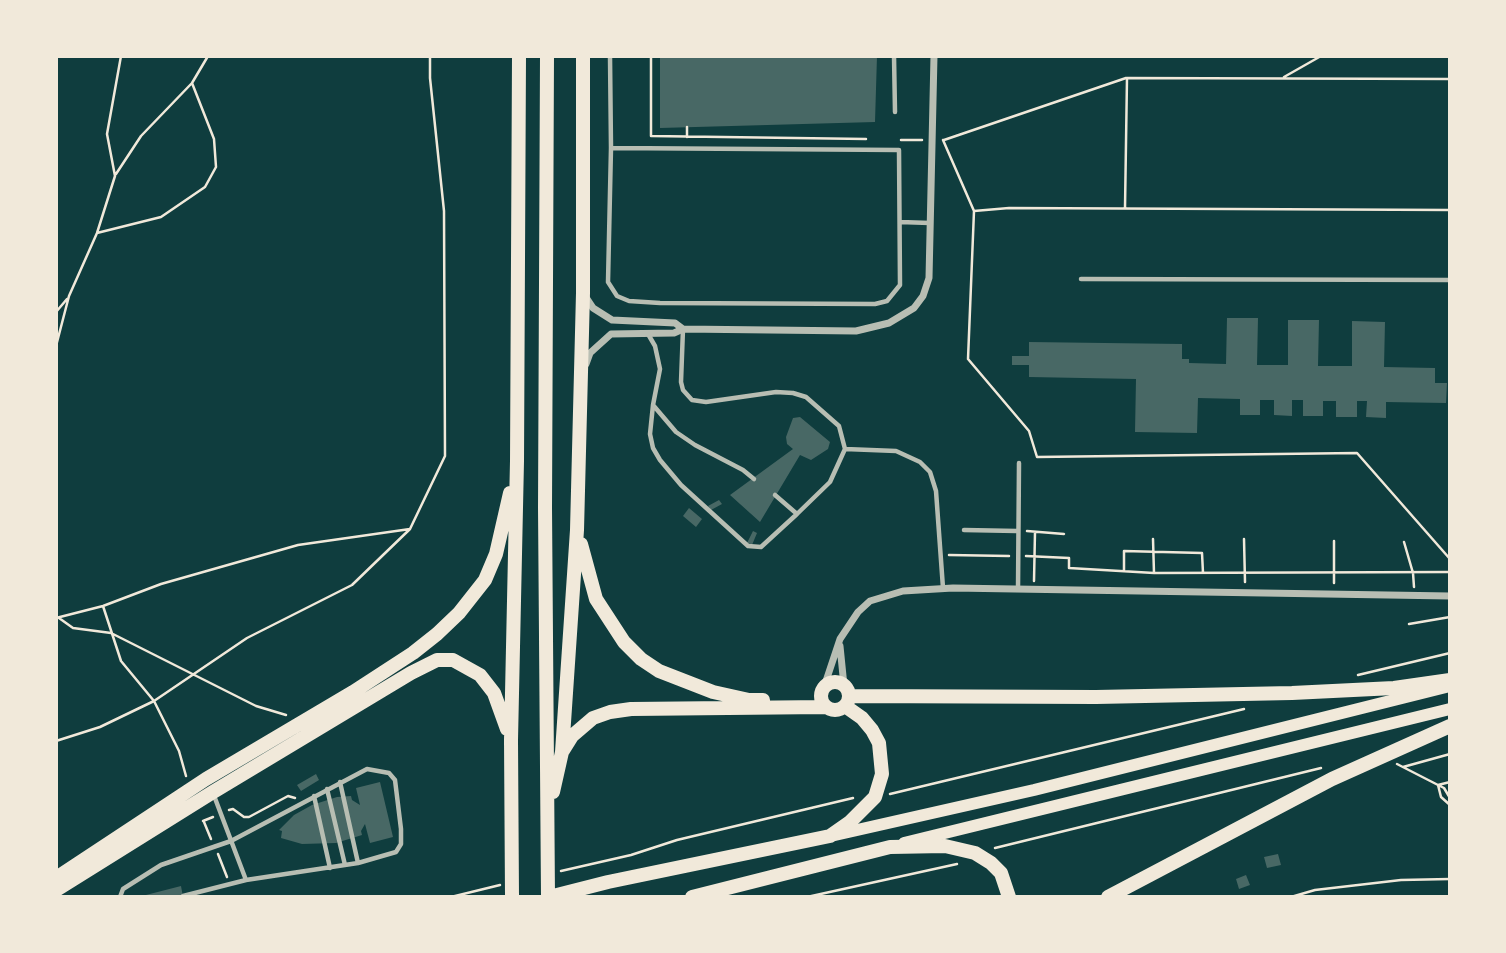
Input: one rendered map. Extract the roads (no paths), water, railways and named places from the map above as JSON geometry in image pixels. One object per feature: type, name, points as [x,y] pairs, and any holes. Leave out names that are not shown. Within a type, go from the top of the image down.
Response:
[{"type":"highway","points":[[512,897],[507,881],[517,461],[519,56]]},
{"type":"highway","points":[[547,56],[545,520],[550,872],[548,897],[830,836],[850,822],[876,797],[882,774],[879,743],[834,682],[823,697]]},
{"type":"highway","points":[[548,821],[562,752],[577,530],[582,374],[583,56]]},
{"type":"highway","points":[[56,890],[192,797],[206,779],[353,692],[413,653],[459,613],[485,580],[496,554],[517,461]]},
{"type":"highway","points":[[577,530],[596,599],[610,624],[624,642],[659,671],[713,692],[749,699],[823,697]]},
{"type":"highway","points":[[56,878],[192,797],[213,792],[437,660],[453,660],[480,676],[494,693],[511,740]]},
{"type":"highway","points":[[846,696],[1096,697],[1292,693],[1394,688],[1450,680]]},
{"type":"highway","points":[[823,697],[835,711],[846,696]]},
{"type":"highway","points":[[562,752],[581,727],[593,718],[610,712],[823,697]]},
{"type":"highway","points":[[1108,897],[1332,779],[1450,726]]},
{"type":"highway","points":[[206,779],[213,792]]},
{"type":"highway","points":[[692,897],[890,847],[945,846],[975,853],[991,863],[1001,873],[1009,897]]},
{"type":"main road","points":[[830,836],[1034,790],[1450,686]]},
{"type":"main road","points":[[890,847],[1450,709]]},
{"type":"street","points":[[582,374],[590,353],[611,334],[674,333],[683,329],[856,331],[889,323],[914,308],[923,296],[929,278],[934,56]]},
{"type":"street","points":[[583,293],[593,308],[612,320],[674,323],[683,329]]},
{"type":"street","points":[[823,697],[840,639],[858,612],[870,601],[903,591],[943,588],[1450,596]]},
{"type":"street","points":[[840,639],[840,662],[846,696]]},
{"type":"lane","points":[[610,56],[611,148],[607,282],[617,296],[629,301],[875,304],[887,301],[900,285],[899,150],[611,148]]},
{"type":"lane","points":[[894,56],[895,112]]},
{"type":"lane","points":[[900,222],[931,223]]},
{"type":"lane","points":[[1081,279],[1450,280]]},
{"type":"lane","points":[[648,333],[655,346],[660,369],[650,434],[653,448],[681,485],[748,546],[761,547],[830,482],[845,449],[839,426],[806,397],[793,393],[706,402],[692,400],[683,390],[681,382],[683,329]]},
{"type":"lane","points":[[653,405],[676,432],[754,479]]},
{"type":"lane","points":[[845,449],[897,451],[920,462],[930,472],[936,491],[943,588]]},
{"type":"lane","points":[[1018,590],[1019,463]]},
{"type":"lane","points":[[775,495],[797,514]]},
{"type":"lane","points":[[964,530],[1017,531]]},
{"type":"lane","points":[[120,897],[123,889],[161,865],[231,841],[367,769],[379,769],[389,773],[398,785],[401,844],[396,852],[358,863],[246,880],[183,896]]},
{"type":"lane","points":[[340,782],[358,863]]},
{"type":"lane","points":[[327,789],[345,865]]},
{"type":"lane","points":[[213,792],[246,880]]},
{"type":"lane","points":[[314,796],[330,868]]}]
